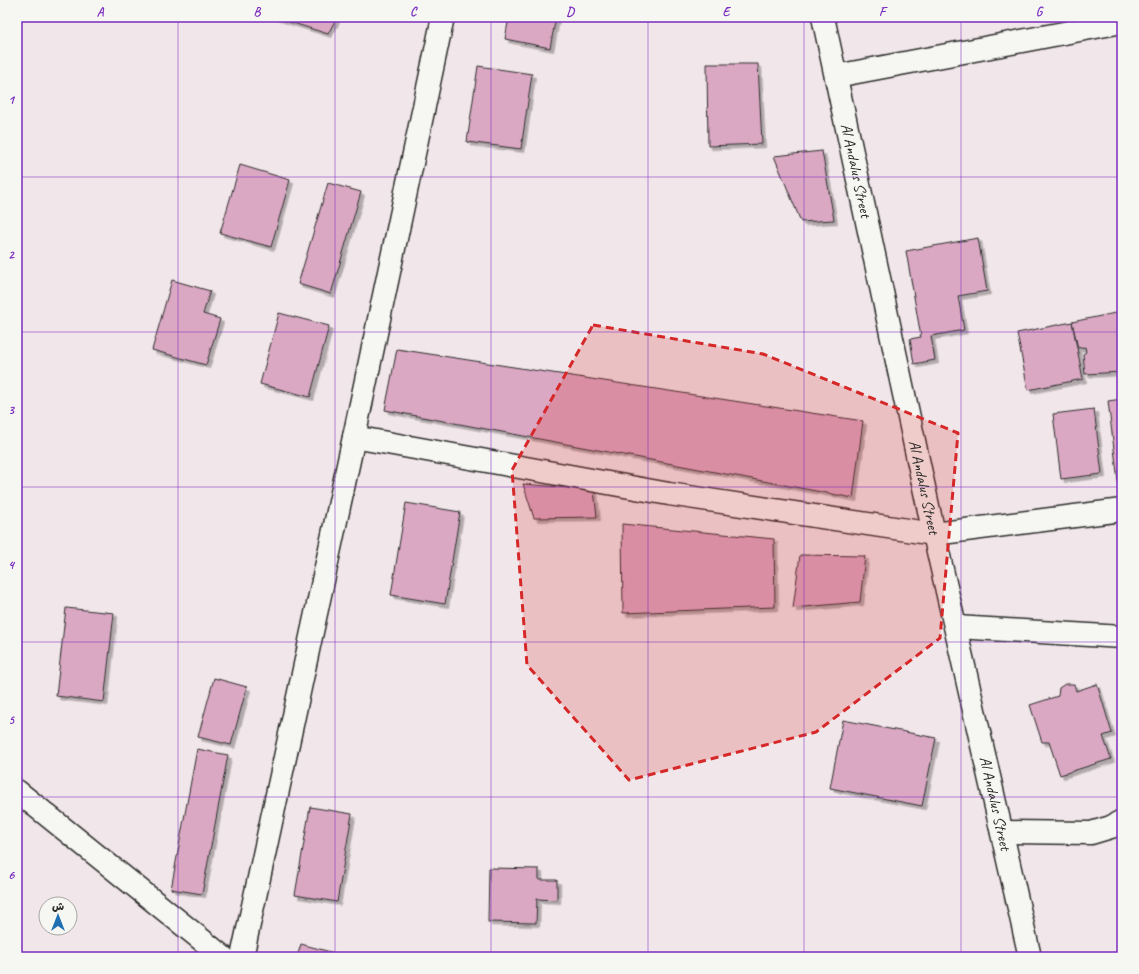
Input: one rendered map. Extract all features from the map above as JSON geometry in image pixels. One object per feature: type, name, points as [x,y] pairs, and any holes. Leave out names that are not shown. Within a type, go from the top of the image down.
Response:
[{"type":"main road","points":[[242,957],[443,17]]},
{"type":"main road","name":"Al Andalus Street","points":[[823,17],[934,534],[1030,957]]},
{"type":"main road","points":[[836,76],[1122,22]]},
{"type":"main road","points":[[354,437],[669,494],[934,534],[1122,510]]},
{"type":"main road","points":[[956,627],[1122,637]]},
{"type":"main road","points":[[17,791],[223,957]]},
{"type":"main road","points":[[1002,832],[1091,833],[1112,828],[1122,821]]},
{"type":"highlighted area","points":[[593,325],[763,354],[958,433],[940,638],[816,732],[629,780],[527,665],[512,470]]},
{"type":"building","points":[[274,17],[337,17],[328,34]]},
{"type":"building","points":[[509,17],[556,17],[550,48],[505,39]]},
{"type":"building","points":[[707,64],[758,64],[762,144],[708,146]]},
{"type":"building","points":[[478,66],[532,74],[521,149],[467,142]]},
{"type":"building","points":[[822,151],[834,220],[801,222],[774,156]]},
{"type":"building","points":[[240,165],[290,180],[271,247],[220,233]]},
{"type":"building","points":[[328,183],[361,192],[331,294],[298,284]]},
{"type":"building","points":[[978,238],[987,291],[958,296],[964,330],[931,336],[935,360],[914,364],[910,339],[921,337],[906,251]]},
{"type":"building","points":[[172,280],[210,291],[203,314],[220,319],[206,365],[152,350]]},
{"type":"building","points":[[1120,312],[1122,314],[1122,372],[1085,374],[1083,354],[1086,352],[1085,347],[1078,348],[1072,322]]},
{"type":"building","points":[[279,313],[329,326],[310,397],[260,384]]},
{"type":"building","points":[[1072,322],[1083,379],[1028,390],[1017,333]]},
{"type":"building","points":[[397,349],[863,421],[853,498],[385,410]]},
{"type":"building","points":[[1122,399],[1122,489],[1119,489],[1108,401]]},
{"type":"building","points":[[1094,409],[1102,474],[1061,479],[1053,414]]},
{"type":"building","points":[[523,484],[594,490],[597,517],[534,518]]},
{"type":"building","points":[[406,503],[460,512],[445,604],[391,595]]},
{"type":"building","points":[[622,524],[774,539],[775,607],[623,613]]},
{"type":"building","points":[[800,555],[865,556],[860,602],[793,608]]},
{"type":"building","points":[[66,608],[114,613],[104,702],[56,696]]},
{"type":"building","points":[[214,678],[247,687],[231,745],[198,737]]},
{"type":"building","points":[[1065,684],[1074,684],[1076,691],[1097,684],[1112,733],[1103,736],[1111,759],[1060,775],[1049,742],[1042,742],[1030,705],[1058,696],[1059,688]]},
{"type":"building","points":[[843,720],[936,738],[922,806],[830,788]]},
{"type":"building","points":[[197,749],[228,755],[202,894],[171,889]]},
{"type":"building","points":[[310,807],[352,814],[337,902],[295,895]]},
{"type":"building","points":[[489,868],[539,869],[539,880],[557,880],[557,900],[537,899],[536,923],[488,922]]},
{"type":"building","points":[[301,944],[349,957],[297,957]]}]
